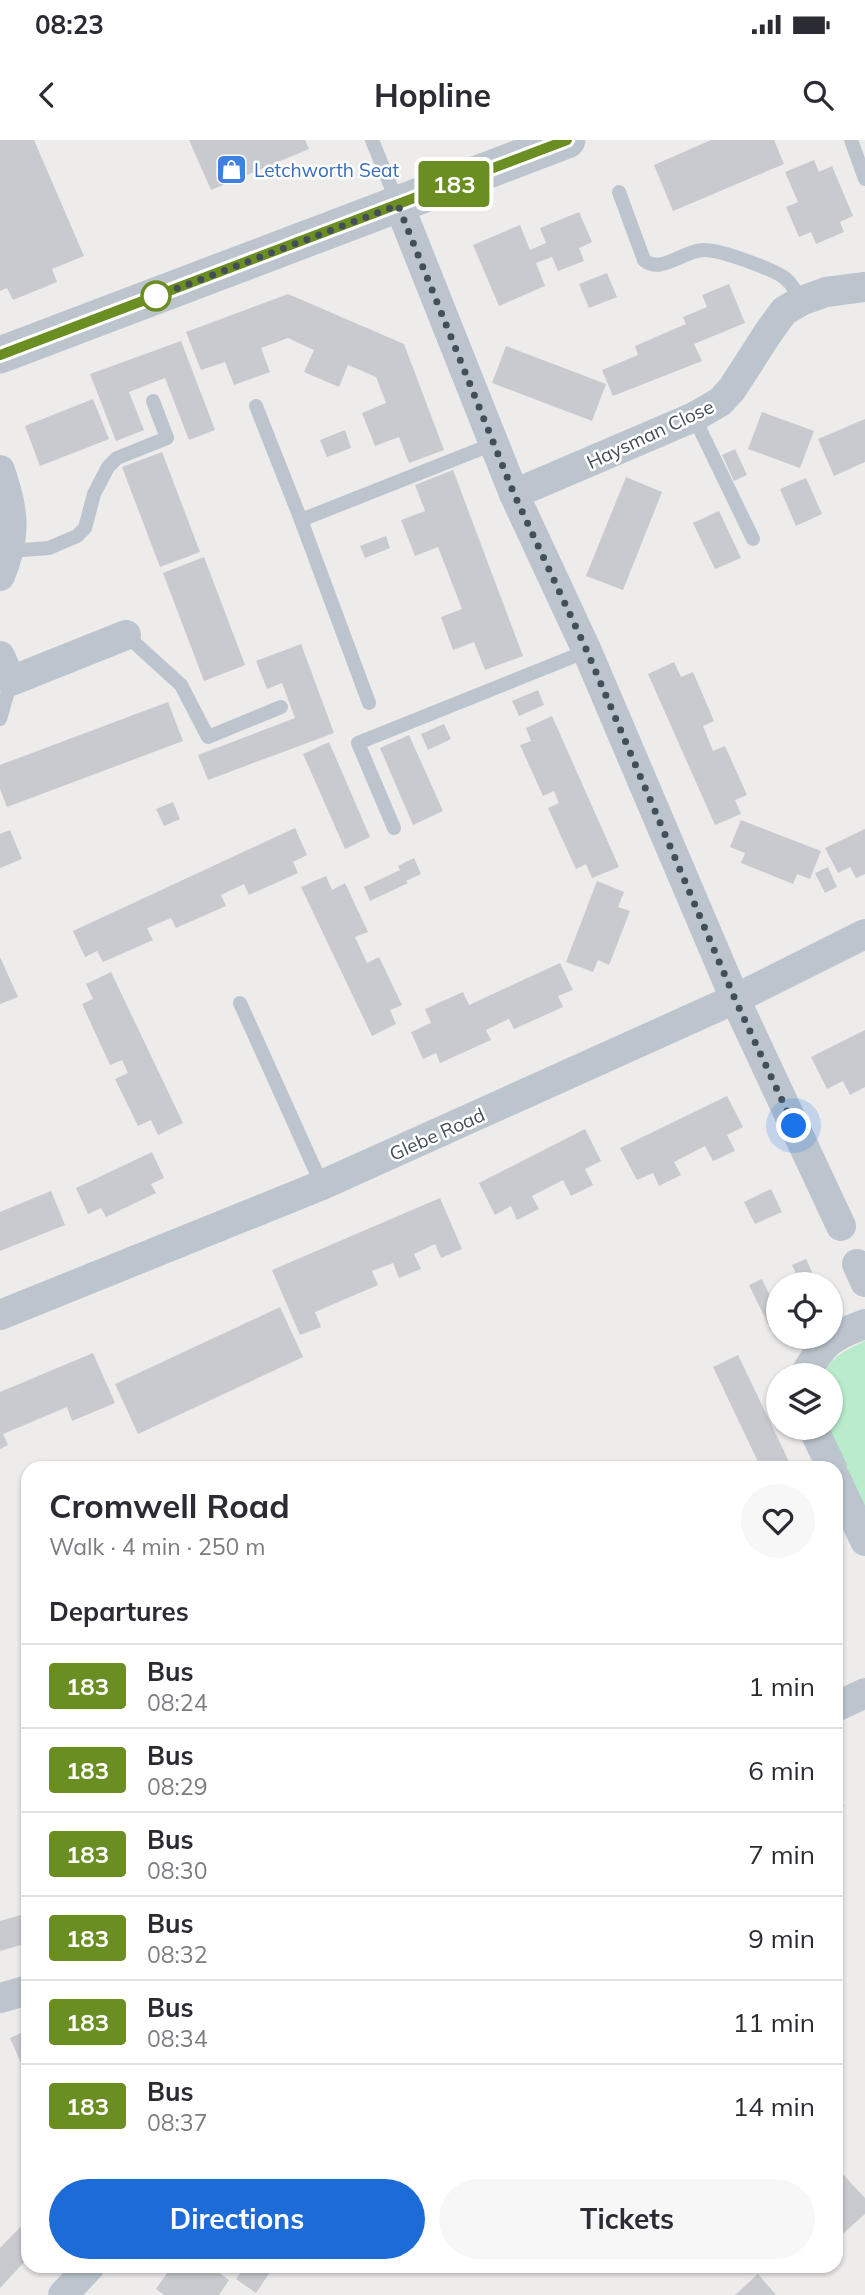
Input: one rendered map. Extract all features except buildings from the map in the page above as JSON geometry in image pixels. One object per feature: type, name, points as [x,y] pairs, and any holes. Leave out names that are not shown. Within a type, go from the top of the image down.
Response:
[{"type":"street","points":[[0,355],[398,205],[527,147],[567,140]]},
{"type":"street","points":[[398,205],[514,494],[587,651],[735,999],[841,1226]]},
{"type":"street","name":"Haysman Close","points":[[514,494],[694,417],[720,402],[732,389],[784,311],[802,301],[863,281]]},
{"type":"street","points":[[0,470],[12,509],[5,563]]},
{"type":"street","points":[[6,669],[126,635]]},
{"type":"street","name":"Glebe Road","points":[[0,1315],[322,1185],[735,999],[865,934]]},
{"type":"street","points":[[811,1363],[818,1351],[834,1335],[865,1324]]},
{"type":"street","points":[[819,1440],[829,1461]]},
{"type":"street","points":[[843,1494],[865,1541]]},
{"type":"street","points":[[843,1704],[865,1693]]},
{"type":"street","points":[[0,1998],[21,1992]]},
{"type":"street","points":[[63,2295],[83,2273]]},
{"type":"lane","points":[[372,140],[398,205]]},
{"type":"lane","points":[[851,140],[865,179]]},
{"type":"lane","points":[[619,192],[644,260],[649,265],[656,266],[704,250],[716,252],[775,271],[792,284],[802,301]]},
{"type":"lane","points":[[5,563],[77,536],[85,528],[94,494],[108,467],[117,458],[167,438],[153,401]]},
{"type":"lane","points":[[256,406],[369,703]]},
{"type":"lane","points":[[694,417],[753,539]]},
{"type":"lane","points":[[301,520],[493,444]]},
{"type":"lane","points":[[126,635],[181,685],[208,737],[281,707]]},
{"type":"lane","points":[[394,828],[358,743],[587,651]]},
{"type":"lane","points":[[0,719],[6,669]]},
{"type":"lane","points":[[240,1003],[322,1185]]},
{"type":"green space","points":[[865,1341],[865,1510],[831,1440],[843,1440],[843,1363],[831,1363]]},
{"type":"bus line","name":"183","points":[[0,355],[567,140]]},
{"type":"place","name":"Letchworth Seat","points":[[231,170]]},
{"type":"route","points":[[156,296],[149,299],[398,205],[514,494],[587,651],[735,999],[794,1126]]}]
